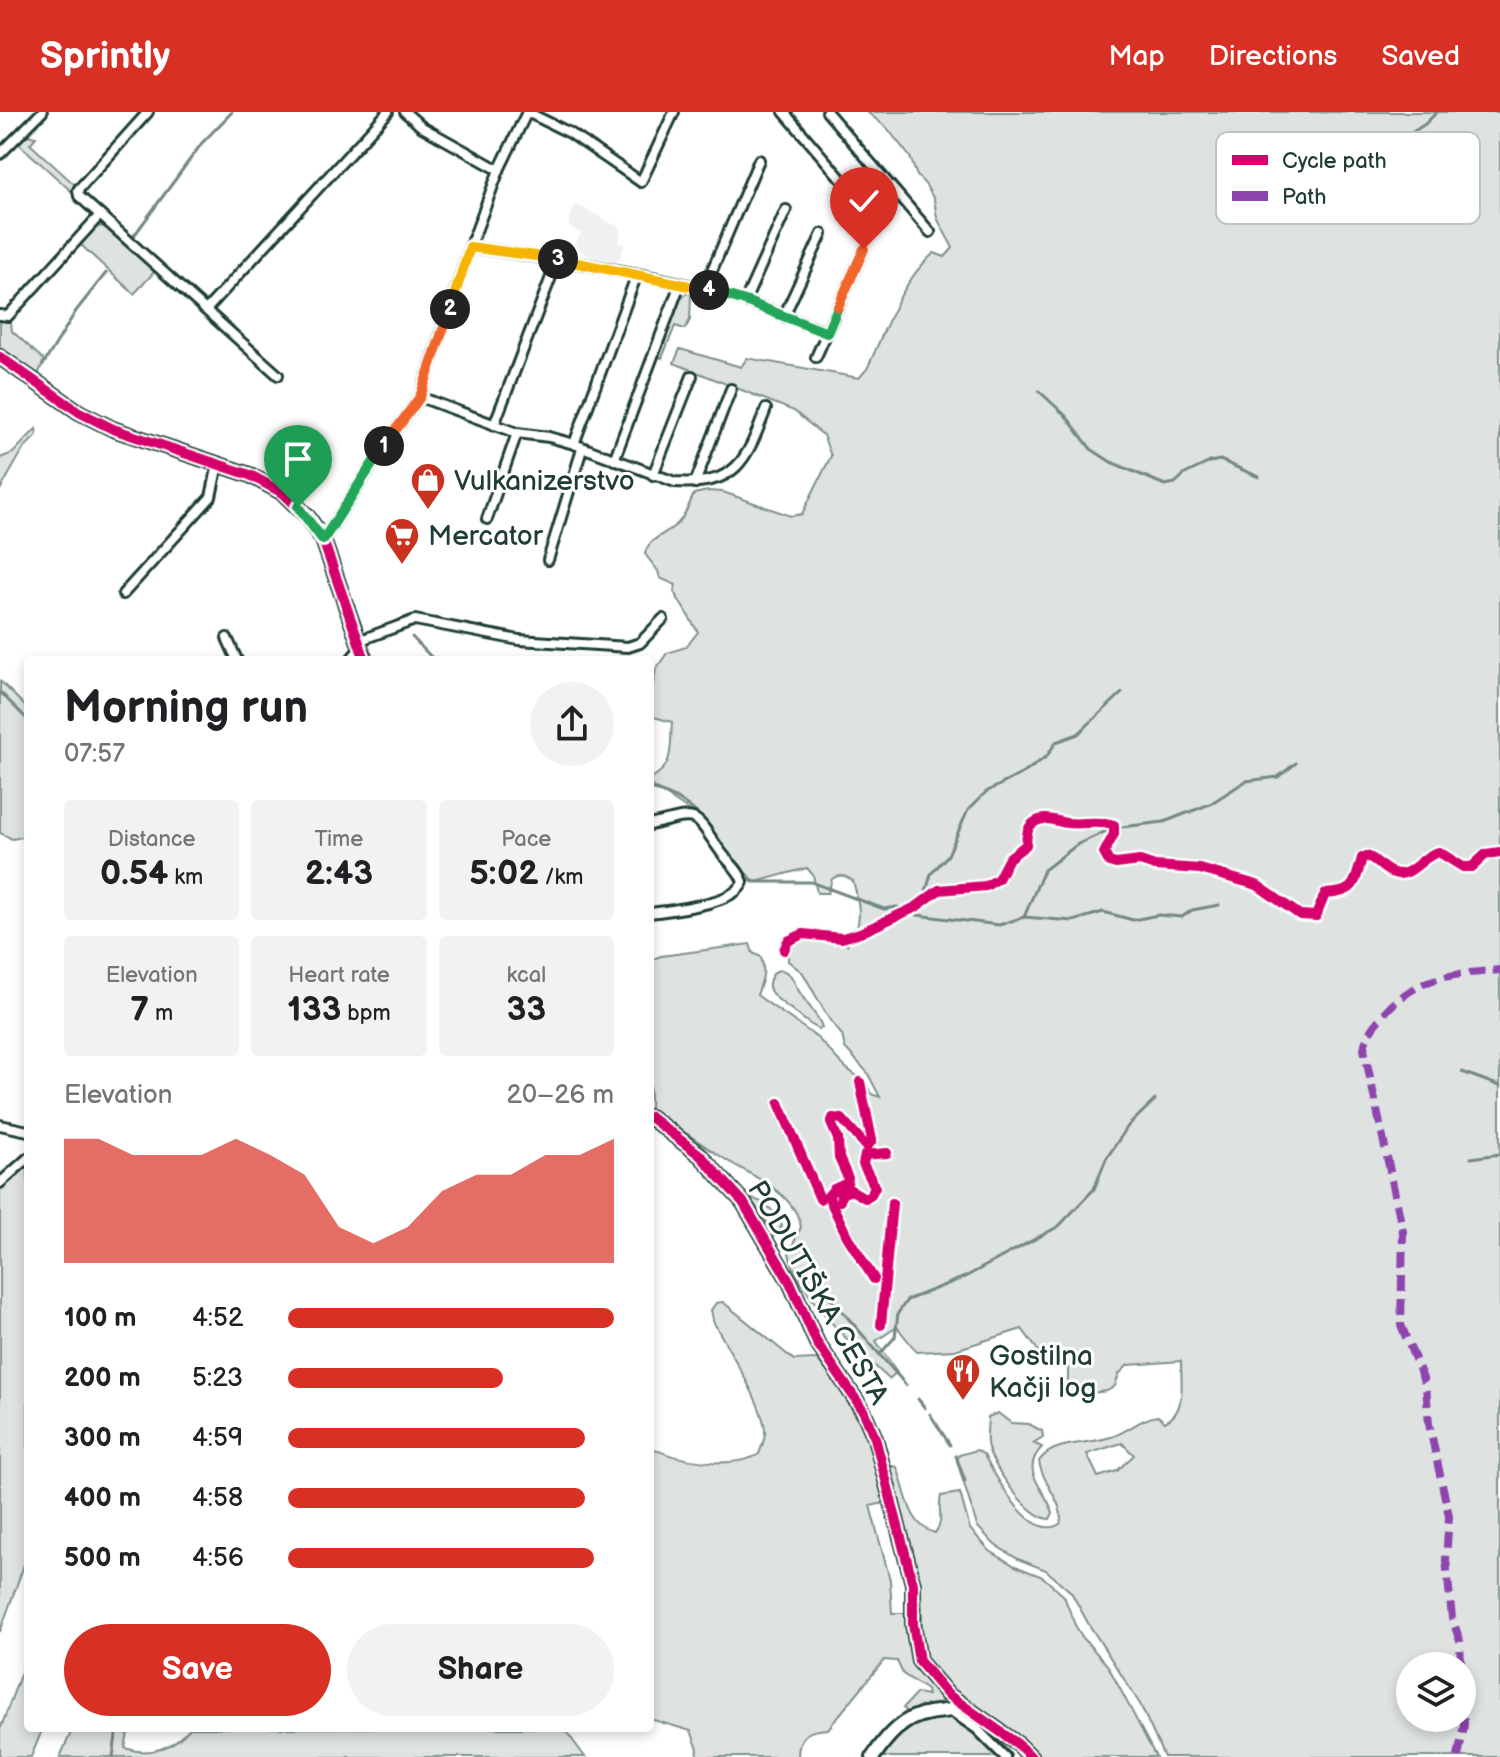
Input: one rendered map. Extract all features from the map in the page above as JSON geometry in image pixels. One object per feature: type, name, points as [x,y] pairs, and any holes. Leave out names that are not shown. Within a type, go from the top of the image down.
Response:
[{"type":"street","points":[[0,154],[42,112]]},
{"type":"street","points":[[148,112],[78,190],[79,196],[278,375]]},
{"type":"street","points":[[206,310],[388,112]]},
{"type":"street","points":[[405,112],[435,135],[499,170]]},
{"type":"street","points":[[323,540],[420,397],[470,247],[499,170],[527,112],[570,133],[641,182],[674,112]]},
{"type":"street","points":[[784,112],[873,216]]},
{"type":"street","points":[[827,112],[930,232]]},
{"type":"street","points":[[704,289],[759,160]]},
{"type":"street","points":[[745,301],[786,210]]},
{"type":"street","points":[[0,315],[8,316],[100,215]]},
{"type":"street","points":[[784,316],[822,234]]},
{"type":"street","points":[[470,247],[558,259],[704,289],[745,301],[827,333]]},
{"type":"street","points":[[816,357],[864,249]]},
{"type":"street","points":[[494,425],[558,259]]},
{"type":"street","points":[[548,560],[578,446],[637,274]]},
{"type":"street","points":[[614,460],[680,284]]},
{"type":"street","points":[[0,357],[79,412],[113,429],[250,475],[279,490],[308,517],[323,540],[361,649],[415,620],[519,640],[628,647],[640,643],[663,619]]},
{"type":"street","points":[[653,475],[692,376]]},
{"type":"street","points":[[695,483],[731,389]]},
{"type":"street","points":[[420,397],[517,433],[549,437],[675,482],[695,483],[719,479],[741,464],[750,451],[766,409]]},
{"type":"street","points":[[487,519],[517,433]]},
{"type":"street","points":[[123,594],[211,497],[218,464]]},
{"type":"street","points":[[227,638],[235,656]]},
{"type":"street","points":[[654,824],[690,816],[697,819],[706,827],[743,882],[735,893],[718,899],[654,912]]},
{"type":"street","name":"PODUTIŠKA CESTA","points":[[654,1120],[700,1155],[743,1202],[790,1282],[817,1343],[863,1410],[875,1438],[913,1584],[915,1648],[926,1670],[956,1708],[1019,1745],[1031,1757]]},
{"type":"street","points":[[0,1125],[24,1130]]},
{"type":"street","points":[[0,1183],[24,1162]]},
{"type":"street","points":[[873,1757],[904,1722],[925,1713],[956,1708],[1005,1757]]},
{"type":"shaded area","points":[[867,112],[1500,112],[1500,1757],[1164,1757],[1140,1704],[1071,1592],[1046,1570],[1018,1559],[995,1545],[977,1526],[957,1461],[959,1455],[977,1450],[984,1455],[1005,1491],[1026,1516],[1037,1524],[1049,1527],[1060,1524],[1060,1508],[1039,1461],[1045,1454],[1062,1446],[1111,1437],[1152,1417],[1158,1416],[1165,1422],[1180,1404],[1181,1361],[1128,1365],[1119,1374],[1115,1386],[1107,1391],[1068,1396],[1068,1362],[1039,1352],[1022,1329],[955,1350],[917,1352],[897,1327],[876,1341],[897,1372],[889,1379],[830,1321],[794,1269],[789,1253],[801,1227],[790,1204],[770,1186],[654,1111],[654,959],[750,944],[753,953],[761,957],[763,968],[757,995],[816,1037],[844,1066],[864,1079],[871,1094],[880,1097],[867,1072],[845,1048],[842,1035],[829,1019],[803,973],[788,961],[789,936],[800,929],[821,931],[847,945],[856,930],[859,914],[853,881],[838,876],[832,879],[828,893],[817,893],[813,875],[807,868],[756,882],[728,857],[710,826],[654,788],[654,776],[664,768],[670,755],[672,722],[654,717],[656,669],[667,653],[686,647],[698,632],[674,592],[676,585],[660,578],[645,554],[654,540],[681,520],[694,494],[723,492],[791,516],[802,514],[831,456],[823,435],[794,411],[674,363],[680,349],[741,367],[747,358],[859,378],[867,369],[912,278],[934,253],[945,257],[953,248],[937,218],[934,199],[917,176],[910,157],[887,128]],"holes":[[[1122,1443],[1134,1455],[1117,1471],[1098,1477],[1087,1454]]]},
{"type":"shaded area","points":[[27,135],[36,137],[30,144],[75,185],[98,163],[71,191],[18,143]]},
{"type":"shaded area","points":[[575,204],[622,229],[619,242],[625,244],[619,261],[594,259],[574,246],[581,233],[568,226]]},
{"type":"shaded area","points":[[110,226],[157,269],[134,294],[81,245],[81,240],[93,227]]},
{"type":"shaded area","points":[[687,293],[691,294],[690,320],[685,329],[675,326],[662,358],[658,356],[680,300]]},
{"type":"shaded area","points":[[0,318],[11,323],[12,331],[44,360],[38,375],[0,349]]},
{"type":"shaded area","points":[[36,429],[37,435],[24,448],[0,490],[0,458],[13,453]]},
{"type":"shaded area","points":[[0,681],[24,705],[24,837],[12,839],[0,833]]},
{"type":"shaded area","points":[[782,970],[791,976],[817,1017],[822,1027],[819,1029],[772,994],[769,989],[771,977]]},
{"type":"shaded area","points":[[24,1167],[24,1565],[0,1632],[0,1186]]},
{"type":"shaded area","points":[[751,1199],[761,1202],[773,1212],[782,1225],[779,1232],[773,1232]]},
{"type":"shaded area","points":[[723,1302],[794,1360],[817,1359],[870,1439],[885,1503],[870,1506],[890,1580],[892,1613],[907,1613],[908,1642],[913,1661],[943,1699],[935,1707],[908,1713],[903,1708],[917,1693],[928,1695],[927,1690],[903,1674],[897,1661],[884,1660],[828,1729],[805,1735],[798,1757],[697,1757],[698,1749],[691,1731],[654,1720],[654,1448],[688,1460],[735,1461],[759,1454],[765,1435],[758,1404],[713,1321],[711,1310],[716,1303]]},
{"type":"shaded area","points":[[998,1413],[1011,1423],[1029,1424],[1042,1431],[1043,1437],[1033,1443],[1042,1447],[1035,1456],[1033,1473],[1050,1504],[1053,1513],[1050,1519],[1041,1517],[1021,1500],[1002,1476],[989,1452],[988,1417]]},
{"type":"shaded area","points":[[892,1466],[897,1467],[913,1515],[926,1529],[935,1533],[938,1528],[941,1496],[960,1493],[970,1529],[990,1551],[1015,1566],[1043,1577],[1064,1596],[1075,1625],[1108,1666],[1156,1757],[1042,1757],[956,1692],[932,1667],[922,1635],[919,1577],[888,1470]]},
{"type":"shaded area","points":[[24,1664],[24,1732],[41,1732],[31,1757],[0,1757],[0,1730]]},
{"type":"shaded area","points":[[947,1716],[978,1735],[1002,1757],[879,1757],[907,1727],[923,1720]]},
{"type":"shaded area","points":[[71,1732],[128,1732],[125,1748],[152,1751],[169,1745],[186,1732],[567,1732],[585,1757],[60,1757]]},
{"type":"waterway","points":[[133,237],[202,143],[232,112]]},
{"type":"waterway","points":[[1413,132],[1437,112]]},
{"type":"waterway","points":[[43,365],[76,311],[106,273]]},
{"type":"waterway","points":[[1039,391],[1066,416],[1091,449],[1111,462],[1165,485],[1220,460],[1259,477]]},
{"type":"waterway","points":[[412,637],[430,656]]},
{"type":"waterway","points":[[0,692],[24,716]]},
{"type":"waterway","points":[[908,910],[925,895],[931,874],[948,855],[968,810],[986,792],[1025,772],[1047,756],[1056,742],[1078,734],[1122,693]]},
{"type":"waterway","points":[[1024,917],[1044,870],[1078,844],[1113,828],[1164,822],[1210,804],[1246,781],[1278,777],[1296,763]]},
{"type":"waterway","points":[[654,790],[688,806],[716,838]]},
{"type":"waterway","points":[[742,873],[753,882],[811,882],[884,909],[897,907],[917,915],[999,925],[1024,917],[1073,921],[1103,912],[1133,920],[1158,915],[1182,917],[1192,910],[1219,905]]},
{"type":"waterway","points":[[1462,1072],[1500,1086]]},
{"type":"waterway","points":[[880,1354],[895,1337],[898,1313],[907,1300],[965,1277],[1059,1226],[1094,1189],[1106,1159],[1128,1126],[1155,1100]]},
{"type":"waterway","points":[[1471,1158],[1500,1154]]},
{"type":"waterway","points":[[823,1289],[906,1385]]},
{"type":"waterway","points":[[918,1399],[925,1408]]},
{"type":"waterway","points":[[930,1414],[950,1445]]},
{"type":"waterway","points":[[956,1456],[965,1481]]},
{"type":"waterway","points":[[113,1757],[116,1732]]},
{"type":"marked path","points":[[1460,1652],[1452,1618],[1446,1560],[1449,1516],[1429,1424],[1426,1386],[1401,1325],[1403,1232],[1364,1049],[1376,1023],[1408,992],[1450,976],[1500,970]]},
{"type":"marked path","points":[[1458,1757],[1463,1732]]},
{"type":"cycle path","points":[[0,357],[79,412],[113,429],[250,475],[283,493],[308,517],[323,540],[364,656]]},
{"type":"cycle path","points":[[784,950],[788,941],[803,934],[842,938],[860,933],[916,907],[939,890],[986,886],[998,879],[1009,858],[1026,845],[1030,826],[1043,819],[1114,825],[1114,834],[1104,853],[1109,862],[1140,861],[1155,866],[1200,869],[1257,885],[1300,915],[1316,916],[1325,894],[1348,889],[1355,881],[1362,858],[1367,856],[1386,870],[1400,874],[1439,852],[1463,867],[1472,867],[1486,854],[1500,852]]},
{"type":"cycle path","points":[[860,1082],[872,1140],[867,1147],[842,1119],[833,1118],[831,1123],[838,1139],[839,1158],[848,1178],[847,1183],[828,1196],[847,1236],[874,1279]]},
{"type":"cycle path","points":[[779,1103],[820,1199]]},
{"type":"cycle path","points":[[654,1120],[700,1155],[743,1202],[790,1282],[817,1343],[863,1410],[875,1438],[913,1584],[913,1624],[919,1661],[947,1694],[1031,1757]]},
{"type":"cycle path","points":[[840,1201],[841,1194],[851,1190],[865,1198],[870,1196],[875,1187],[863,1164],[865,1155],[887,1153]]},
{"type":"cycle path","points":[[881,1325],[892,1203]]},
{"type":"place","name":"Vulkanizerstvo","points":[[428,511]]},
{"type":"place","name":"Mercator","points":[[402,566]]},
{"type":"place","name":"Gostilna Kačji log","points":[[963,1402]]},
{"type":"route","points":[[298,507],[323,540],[420,397],[470,247],[558,259],[704,289],[745,301],[827,333],[864,249]]}]
